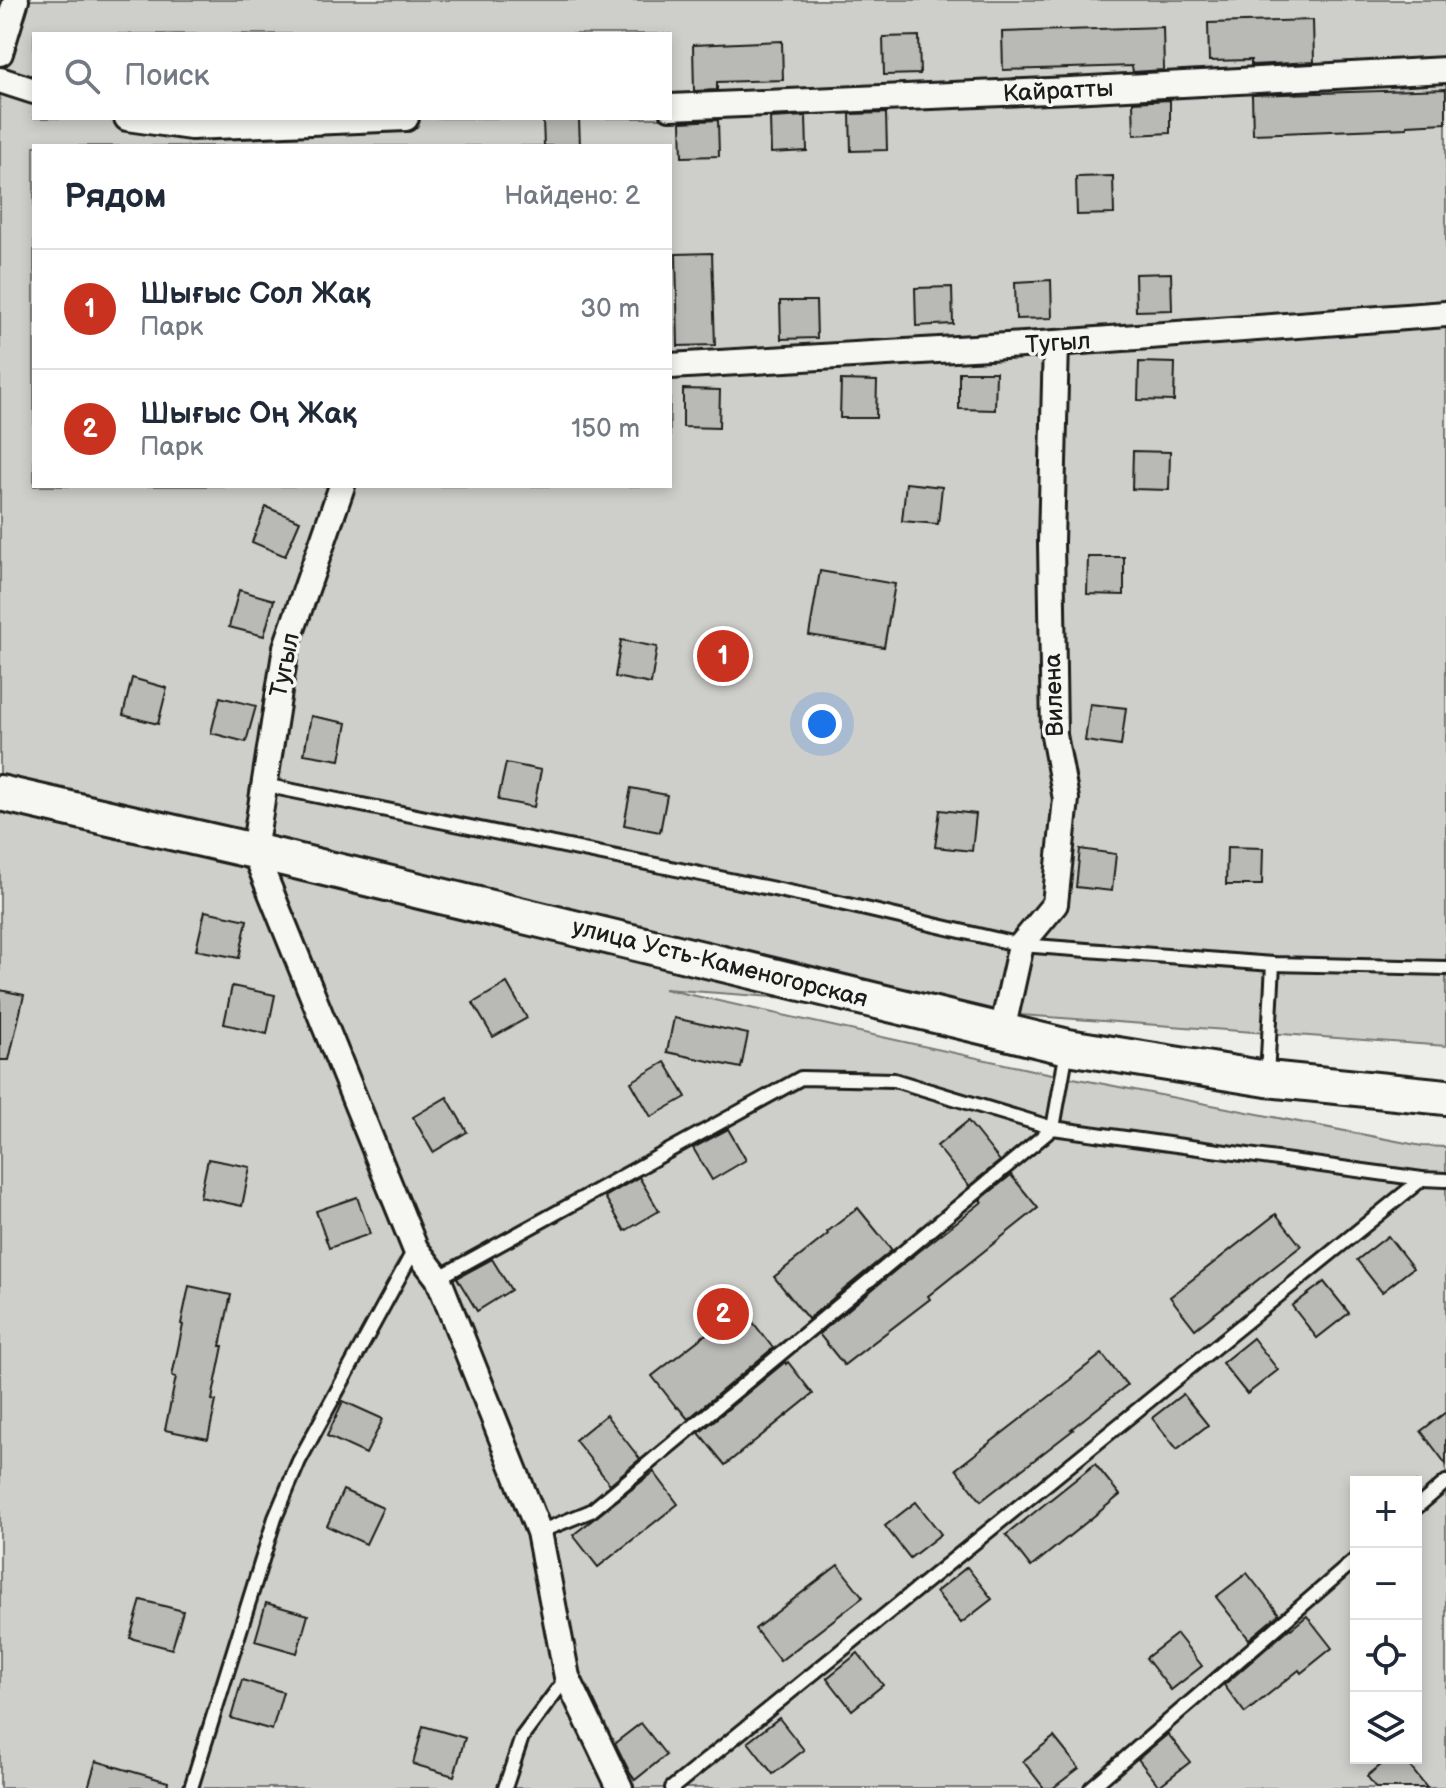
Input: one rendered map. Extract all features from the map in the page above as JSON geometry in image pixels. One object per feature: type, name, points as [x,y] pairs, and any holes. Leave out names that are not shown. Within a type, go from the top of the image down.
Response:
[{"type":"street","points":[[0,53],[16,0]]},
{"type":"street","name":"Кайратты","points":[[672,107],[1446,70]]},
{"type":"street","points":[[0,80],[32,90]]},
{"type":"street","points":[[141,120],[191,127],[358,120]]},
{"type":"street","name":"Тугыл","points":[[672,366],[1056,343],[1446,314]]},
{"type":"street","name":"Вилена","points":[[1002,1031],[1021,945],[1055,904],[1066,799],[1053,720],[1051,542],[1056,343]]},
{"type":"street","name":"Тугыл","points":[[254,851],[286,647],[341,488]]},
{"type":"street","name":"улица Усть-Каменогорская","points":[[0,793],[1068,1047],[1267,1079],[1446,1097]]},
{"type":"street","points":[[254,851],[415,1248],[438,1278],[539,1532],[567,1677],[620,1788]]},
{"type":"lane","points":[[264,785],[818,898],[1021,945],[1273,964],[1446,968]]},
{"type":"lane","points":[[1267,1079],[1273,964]]},
{"type":"lane","points":[[539,1532],[591,1511],[1053,1128],[1068,1047]]},
{"type":"lane","points":[[438,1278],[801,1078],[894,1080],[1053,1128],[1446,1180]]},
{"type":"lane","points":[[672,1788],[1422,1179]]},
{"type":"lane","points":[[191,1788],[275,1518],[287,1489],[299,1461],[415,1248]]},
{"type":"lane","points":[[1422,1503],[1446,1482]]},
{"type":"lane","points":[[1091,1788],[1350,1564]]},
{"type":"lane","points":[[505,1788],[522,1737],[567,1677]]},
{"type":"shaded area","points":[[0,0],[1446,0],[1446,1046],[664,989],[1032,1070],[1422,1146],[1446,1147],[1446,1788],[0,1788]]},
{"type":"building","points":[[1313,20],[1314,62],[1251,65],[1251,60],[1209,61],[1208,23]]},
{"type":"building","points":[[1163,27],[1164,70],[1133,72],[1132,66],[1003,70],[1002,32]]},
{"type":"building","points":[[919,36],[920,74],[884,75],[883,37]]},
{"type":"building","points":[[782,41],[783,80],[717,82],[717,90],[694,91],[693,45]]},
{"type":"building","points":[[1446,89],[1446,123],[1407,125],[1407,128],[1253,134],[1252,95]]},
{"type":"building","points":[[1170,100],[1170,133],[1134,135],[1133,102]]},
{"type":"building","points":[[886,113],[887,150],[851,151],[850,114]]},
{"type":"building","points":[[806,116],[807,151],[771,153],[770,118]]},
{"type":"building","points":[[543,120],[579,120],[580,144],[544,144]]},
{"type":"building","points":[[718,120],[719,156],[682,157],[681,122]]},
{"type":"building","points":[[1113,176],[1114,214],[1077,215],[1076,177]]},
{"type":"building","points":[[712,253],[715,345],[678,346],[676,254]]},
{"type":"building","points":[[1171,273],[1172,310],[1136,311],[1135,274]]},
{"type":"building","points":[[1051,280],[1052,318],[1016,319],[1015,282]]},
{"type":"building","points":[[952,287],[953,324],[916,326],[915,288]]},
{"type":"building","points":[[780,301],[816,301],[817,338],[781,339]]},
{"type":"building","points":[[1139,362],[1175,363],[1174,401],[1138,400]]},
{"type":"building","points":[[959,372],[996,372],[995,410],[959,409]]},
{"type":"building","points":[[841,380],[877,381],[876,418],[840,418]]},
{"type":"building","points":[[683,389],[720,390],[719,428],[683,427]]},
{"type":"building","points":[[1133,451],[1170,452],[1169,490],[1132,489]]},
{"type":"building","points":[[906,483],[942,487],[938,524],[902,521]]},
{"type":"building","points":[[266,507],[300,521],[285,556],[252,542]]},
{"type":"building","points":[[1088,557],[1124,557],[1124,595],[1087,594]]},
{"type":"building","points":[[820,571],[895,584],[884,647],[809,635]]},
{"type":"building","points":[[239,590],[274,600],[264,636],[229,627]]},
{"type":"building","points":[[621,640],[657,647],[651,684],[615,677]]},
{"type":"building","points":[[132,678],[167,688],[158,724],[123,715]]},
{"type":"building","points":[[220,697],[256,706],[246,742],[211,733]]},
{"type":"building","points":[[1090,704],[1126,708],[1121,746],[1085,741]]},
{"type":"building","points":[[311,716],[347,723],[340,760],[304,754]]},
{"type":"building","points":[[506,763],[541,770],[534,807],[498,800]]},
{"type":"building","points":[[631,788],[667,795],[660,832],[624,825]]},
{"type":"building","points":[[940,810],[976,814],[972,851],[935,847]]},
{"type":"building","points":[[1227,847],[1263,848],[1262,885],[1226,885]]},
{"type":"building","points":[[1080,849],[1116,854],[1112,891],[1076,887]]},
{"type":"building","points":[[205,911],[247,920],[239,958],[196,950]]},
{"type":"building","points":[[507,983],[527,1018],[493,1037],[473,1003]]},
{"type":"building","points":[[232,986],[275,995],[267,1034],[224,1024]]},
{"type":"building","points":[[0,990],[24,995],[9,1060],[0,1060]]},
{"type":"building","points":[[674,1018],[748,1034],[741,1068],[667,1052]]},
{"type":"building","points":[[665,1062],[686,1097],[651,1117],[631,1082]]},
{"type":"building","points":[[447,1097],[467,1132],[433,1152],[413,1117]]},
{"type":"building","points":[[968,1121],[1000,1161],[969,1186],[937,1146]]},
{"type":"building","points":[[728,1129],[746,1160],[712,1180],[693,1148]]},
{"type":"building","points":[[208,1159],[250,1167],[242,1206],[200,1197]]},
{"type":"building","points":[[1011,1175],[1038,1208],[928,1296],[930,1299],[844,1365],[819,1334]]},
{"type":"building","points":[[639,1177],[659,1211],[625,1231],[605,1197]]},
{"type":"building","points":[[357,1197],[370,1234],[329,1248],[316,1211]]},
{"type":"building","points":[[858,1208],[892,1250],[808,1319],[774,1277]]},
{"type":"building","points":[[1276,1214],[1301,1246],[1195,1329],[1170,1297]]},
{"type":"building","points":[[1388,1236],[1413,1268],[1382,1292],[1357,1260]]},
{"type":"building","points":[[492,1259],[511,1290],[477,1311],[457,1278]]},
{"type":"building","points":[[1324,1282],[1349,1313],[1317,1338],[1292,1306]]},
{"type":"building","points":[[189,1286],[231,1295],[220,1346],[223,1346],[212,1400],[216,1401],[208,1439],[165,1430]]},
{"type":"building","points":[[741,1307],[773,1348],[688,1419],[652,1376]]},
{"type":"building","points":[[1253,1338],[1278,1370],[1247,1394],[1222,1363]]},
{"type":"building","points":[[1102,1354],[1127,1385],[981,1501],[956,1469]]},
{"type":"building","points":[[785,1362],[813,1394],[725,1465],[699,1433]]},
{"type":"building","points":[[1183,1394],[1208,1425],[1177,1449],[1152,1418]]},
{"type":"building","points":[[343,1401],[383,1419],[366,1454],[327,1436]]},
{"type":"building","points":[[1446,1412],[1446,1464],[1421,1431]]},
{"type":"building","points":[[606,1415],[640,1459],[610,1484],[575,1440]]},
{"type":"building","points":[[1095,1464],[1120,1495],[1031,1567],[1006,1535]]},
{"type":"building","points":[[654,1472],[678,1504],[598,1567],[573,1535]]},
{"type":"building","points":[[343,1490],[383,1508],[366,1544],[327,1526]]},
{"type":"building","points":[[916,1502],[941,1534],[910,1558],[885,1526]]},
{"type":"building","points":[[838,1565],[863,1597],[780,1661],[755,1629]]},
{"type":"building","points":[[967,1567],[992,1599],[961,1623],[936,1592]]},
{"type":"building","points":[[1247,1573],[1279,1614],[1249,1639],[1216,1597]]},
{"type":"building","points":[[141,1600],[183,1611],[172,1649],[130,1638]]},
{"type":"building","points":[[266,1603],[308,1615],[297,1653],[255,1641]]},
{"type":"building","points":[[1307,1616],[1332,1648],[1245,1713],[1224,1685]]},
{"type":"building","points":[[1177,1634],[1202,1666],[1171,1690],[1146,1658]]},
{"type":"building","points":[[858,1653],[883,1685],[852,1710],[827,1678]]},
{"type":"building","points":[[242,1680],[283,1692],[272,1730],[231,1718]]},
{"type":"building","points":[[779,1718],[804,1750],[773,1774],[748,1742]]},
{"type":"building","points":[[641,1723],[666,1755],[635,1780],[615,1743]]},
{"type":"building","points":[[423,1726],[465,1738],[454,1776],[413,1764]]},
{"type":"building","points":[[1168,1734],[1190,1762],[1159,1786],[1138,1759]]},
{"type":"building","points":[[1054,1737],[1079,1768],[1053,1788],[1044,1788],[1023,1761]]},
{"type":"building","points":[[96,1761],[168,1782],[167,1788],[88,1788]]},
{"type":"building","points":[[1382,1764],[1408,1764],[1427,1788],[1376,1788],[1367,1776]]},
{"type":"place","name":"Шығыс Сол Жақ","points":[[723,656]]},
{"type":"place","name":"Шығыс Оң Жақ","points":[[723,1314]]}]
